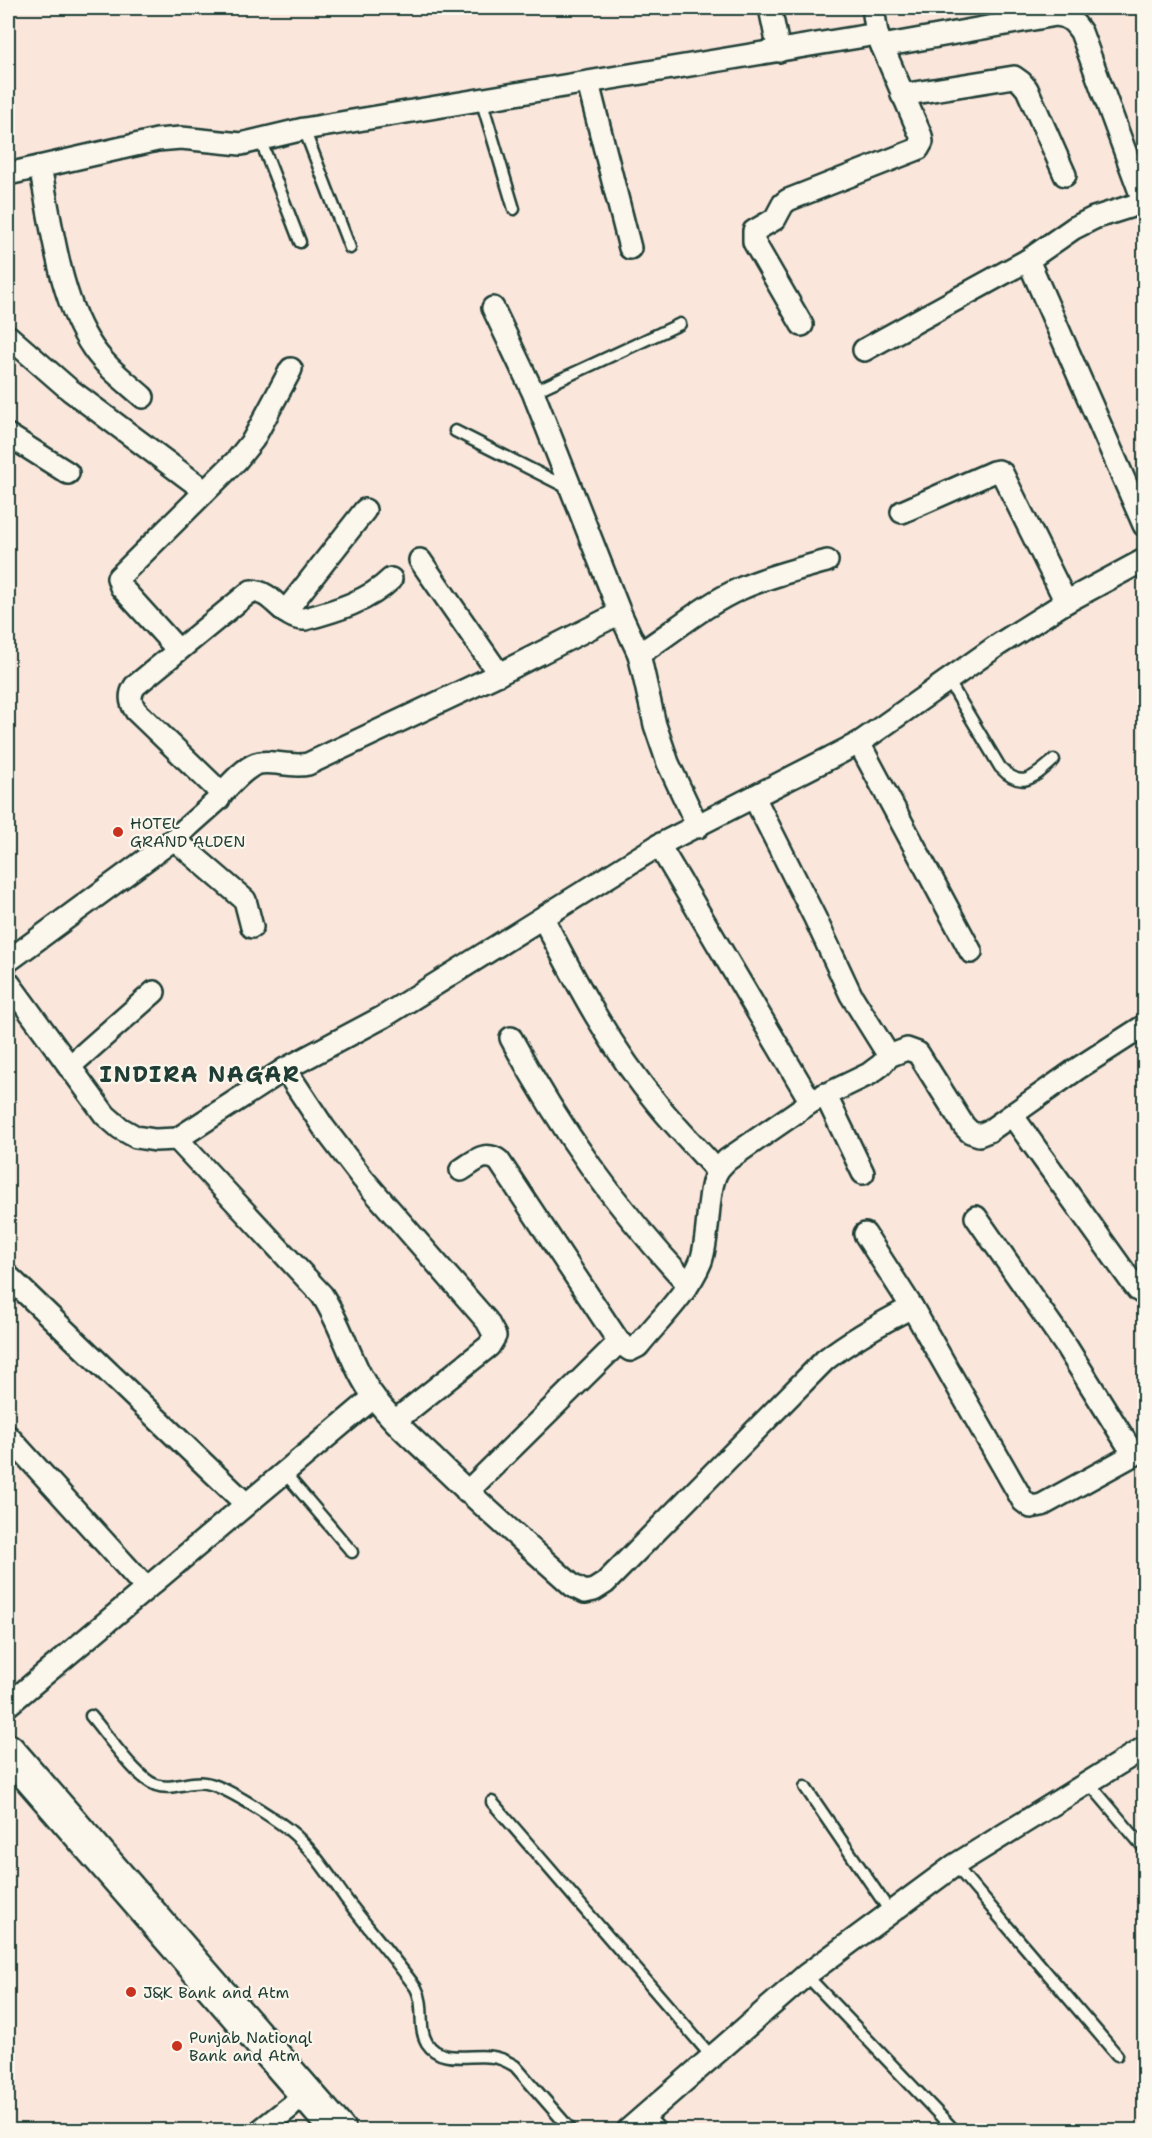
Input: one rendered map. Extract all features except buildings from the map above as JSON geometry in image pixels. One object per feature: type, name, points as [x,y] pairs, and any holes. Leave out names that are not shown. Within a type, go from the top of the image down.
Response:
[{"type":"highway","points":[[8,1751],[338,2130]]},
{"type":"highway","points":[[8,1773],[206,2013],[301,2119]]},
{"type":"street","points":[[770,8],[779,51]]},
{"type":"street","points":[[802,325],[754,242],[754,231],[775,219],[783,204],[789,200],[918,150],[922,142],[879,40],[873,8]]},
{"type":"street","points":[[8,174],[157,140],[181,138],[241,144],[304,129],[779,51],[879,40],[1056,15],[1065,16],[1073,21],[1081,32],[1141,199],[1132,206],[1094,218],[1074,228],[1028,260],[864,350]]},
{"type":"street","points":[[902,95],[1014,77],[1027,89],[1065,175]]},
{"type":"street","points":[[588,83],[630,248]]},
{"type":"street","points":[[40,167],[61,269],[75,314],[93,349],[109,367],[143,397]]},
{"type":"street","points":[[1028,260],[1144,525]]},
{"type":"street","points":[[493,308],[533,392],[620,613],[639,654],[655,725],[668,763],[698,827]]},
{"type":"street","points":[[8,336],[70,390],[196,484]]},
{"type":"street","points":[[178,650],[121,587],[118,578],[237,460],[258,431],[291,369]]},
{"type":"street","points":[[8,435],[68,472]]},
{"type":"street","points":[[903,512],[993,472],[1002,473],[1066,602]]},
{"type":"street","points":[[285,612],[365,510]]},
{"type":"street","points":[[420,560],[499,674]]},
{"type":"street","points":[[8,982],[105,1115],[120,1128],[136,1137],[177,1140],[285,1069],[383,1017],[659,845],[859,743],[998,645],[1066,602],[1144,560]]},
{"type":"street","points":[[639,654],[703,610],[740,589],[827,561]]},
{"type":"street","points":[[220,795],[215,787],[136,711],[132,705],[131,692],[135,686],[251,591],[268,596],[285,612],[297,619],[313,617],[372,595],[391,579]]},
{"type":"street","points":[[8,961],[174,838],[216,804],[220,795],[256,764],[293,766],[308,764],[499,674],[620,613]]},
{"type":"street","points":[[859,743],[971,952]]},
{"type":"street","points":[[754,797],[815,918],[850,995],[889,1056]]},
{"type":"street","points":[[174,838],[245,900],[252,927]]},
{"type":"street","points":[[659,845],[863,1173]]},
{"type":"street","points":[[543,918],[586,1002],[619,1052],[658,1105],[717,1171]]},
{"type":"street","points":[[69,1067],[154,992]]},
{"type":"street","points":[[461,1170],[486,1155],[499,1161],[619,1342],[630,1350],[634,1350],[688,1284],[700,1261],[706,1242],[713,1182],[717,1171],[727,1160],[818,1098],[869,1074],[889,1056],[907,1049],[918,1053],[964,1126],[970,1132],[979,1135],[989,1131],[1077,1069],[1144,1026]]},
{"type":"street","points":[[512,1038],[553,1113],[577,1150],[631,1220],[688,1284]]},
{"type":"street","points":[[285,1069],[324,1128],[363,1179],[487,1321],[495,1336],[489,1346],[395,1421]]},
{"type":"street","points":[[1012,1115],[1137,1290],[1144,1294]]},
{"type":"street","points":[[177,1140],[322,1295],[335,1316],[358,1372],[374,1397],[395,1421],[467,1492],[573,1586],[585,1592],[594,1590],[605,1583],[825,1360],[869,1329],[912,1307]]},
{"type":"street","points":[[865,1234],[912,1307],[1018,1495],[1031,1507],[1042,1505],[1139,1452],[976,1217]]},
{"type":"street","points":[[8,1276],[246,1504]]},
{"type":"street","points":[[467,1492],[619,1342]]},
{"type":"street","points":[[8,1705],[374,1397]]},
{"type":"street","points":[[8,1436],[146,1588]]},
{"type":"street","points":[[628,2130],[806,1975],[955,1865],[1144,1748]]},
{"type":"street","points":[[261,2130],[301,2119]]},
{"type":"lane","points":[[481,99],[514,209]]},
{"type":"lane","points":[[304,129],[350,248]]},
{"type":"lane","points":[[260,139],[300,242]]},
{"type":"lane","points":[[533,392],[680,324]]},
{"type":"lane","points":[[455,431],[571,489]]},
{"type":"lane","points":[[948,680],[1000,766],[1010,777],[1020,781],[1033,778],[1054,760]]},
{"type":"lane","points":[[284,1472],[352,1552]]},
{"type":"lane","points":[[91,1716],[134,1768],[155,1785],[166,1787],[204,1782],[218,1786],[288,1829],[329,1873],[345,1898],[416,1988],[421,1997],[423,2033],[426,2042],[434,2051],[448,2056],[491,2056],[504,2059],[515,2066],[571,2130]]},
{"type":"lane","points":[[1089,1783],[1144,1848]]},
{"type":"lane","points":[[805,1787],[891,1913]]},
{"type":"lane","points":[[492,1802],[712,2057]]},
{"type":"lane","points":[[955,1865],[1117,2055]]},
{"type":"lane","points":[[806,1975],[954,2130]]},
{"type":"lane","points":[[646,2114],[661,2130]]},
{"type":"place","name":"HOTEL GRAND ALDEN","points":[[118,832]]},
{"type":"place","name":"J&K Bank and Atm","points":[[131,1992]]},
{"type":"place","name":"Punjab Nationql Bank and Atm","points":[[177,2046]]},
{"type":"district","name":"INDIRA NAGAR","points":[[200,1074]]}]
